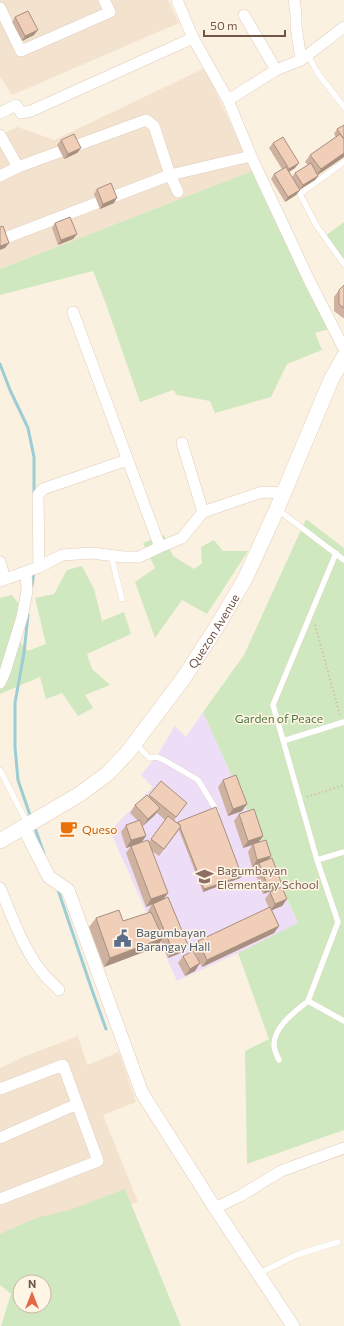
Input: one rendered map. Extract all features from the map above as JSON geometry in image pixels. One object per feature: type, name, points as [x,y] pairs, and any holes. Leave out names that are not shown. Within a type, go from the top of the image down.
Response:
[{"type":"main road","name":"Quezon Avenue","points":[[0,841],[80,794],[107,774],[135,743],[183,679],[245,579],[277,509],[331,380],[344,357]]},
{"type":"street","points":[[0,8],[22,51],[110,12],[104,0]]},
{"type":"street","points":[[177,0],[192,38],[228,100],[251,156],[309,280],[344,349]]},
{"type":"street","points":[[294,0],[296,26],[304,57]]},
{"type":"street","points":[[244,15],[276,70]]},
{"type":"street","points":[[228,100],[276,70],[304,57],[344,27]]},
{"type":"street","points":[[0,113],[16,105],[21,114],[31,111],[192,38]]},
{"type":"street","points":[[0,176],[18,167],[146,120],[154,126],[170,175],[178,192]]},
{"type":"street","points":[[0,135],[18,167]]},
{"type":"street","points":[[0,240],[170,175],[251,156]]},
{"type":"street","points":[[73,312],[160,547]]},
{"type":"street","points":[[182,443],[203,512]]},
{"type":"street","points":[[40,567],[38,495],[43,489],[127,460]]},
{"type":"street","points":[[0,562],[3,580],[40,567],[62,555],[92,553],[123,557],[139,557],[182,538],[203,512],[262,492],[284,492]]},
{"type":"street","points":[[0,684],[22,617],[27,591],[26,572]]},
{"type":"street","points":[[26,827],[48,877],[68,890],[142,1093],[215,1208],[293,1326]]},
{"type":"street","points":[[0,888],[22,938],[36,964],[46,978],[59,990]]},
{"type":"street","points":[[0,1089],[62,1065],[98,1161],[0,1199]]},
{"type":"street","points":[[0,1138],[77,1104]]},
{"type":"street","points":[[215,1208],[240,1196],[281,1171],[344,1148]]},
{"type":"lane","points":[[304,57],[344,106]]},
{"type":"lane","points":[[344,162],[300,194],[316,225],[344,264]]},
{"type":"lane","points":[[277,509],[344,560]]},
{"type":"lane","points":[[279,1060],[274,1046],[276,1037],[283,1024],[308,1001],[338,922],[317,860],[273,705],[336,553]]},
{"type":"lane","points":[[111,555],[122,599]]},
{"type":"lane","points":[[283,741],[343,723]]},
{"type":"lane","points":[[135,743],[149,758],[156,757],[164,760],[198,780],[214,806],[220,820]]},
{"type":"lane","points":[[0,770],[26,827]]},
{"type":"lane","points":[[317,860],[344,852]]},
{"type":"lane","points":[[308,1001],[344,1021]]},
{"type":"lane","points":[[258,1274],[296,1255],[338,1242]]},
{"type":"path","points":[[311,613],[343,723]]},
{"type":"path","points":[[300,799],[344,785]]},
{"type":"shaded area","points":[[0,0],[168,0],[179,23],[12,95],[0,76]]},
{"type":"shaded area","points":[[205,68],[252,171],[0,269],[0,135],[18,127],[54,140]]},
{"type":"shaded area","name":"Bagumbayan Elementary School","points":[[203,712],[298,924],[177,981],[110,831],[153,787],[141,775],[158,754],[175,726],[186,737]]},
{"type":"shaded area","points":[[78,1036],[87,1065],[119,1052],[136,1102],[103,1115],[138,1202],[0,1252],[0,1068],[23,1057]]},
{"type":"green space","points":[[252,171],[299,272],[302,274],[329,329],[315,333],[322,350],[287,364],[271,397],[215,413],[210,401],[177,395],[173,390],[140,402],[93,271],[0,295],[0,269]]},
{"type":"green space","points":[[344,222],[344,261],[325,236]]},
{"type":"green space","name":"Garden of Peace","points":[[306,519],[344,548],[344,1130],[247,1164],[245,1051],[269,1039],[238,953],[298,923],[203,712],[244,655]]},
{"type":"green space","points":[[164,535],[173,556],[194,569],[202,563],[201,547],[214,540],[223,551],[248,551],[207,614],[182,600],[155,638],[135,582],[155,568],[143,543]]},
{"type":"green space","points":[[82,566],[94,589],[102,621],[124,612],[131,634],[87,654],[92,669],[110,685],[85,695],[93,708],[78,716],[62,693],[46,699],[40,677],[0,694],[0,598],[12,595],[22,608],[19,641],[28,651],[46,644],[35,598],[54,594],[67,570]]},
{"type":"green space","points":[[125,1189],[181,1326],[1,1326],[11,1294],[0,1285],[0,1234],[36,1218],[70,1210]]},
{"type":"building","points":[[28,11],[38,30],[25,36],[15,17]]},
{"type":"building","points":[[344,125],[344,139],[337,129]]},
{"type":"building","points":[[74,134],[81,148],[68,154],[61,140]]},
{"type":"building","points":[[340,134],[344,139],[344,153],[321,169],[310,155]]},
{"type":"building","points":[[283,137],[299,163],[289,169],[273,143]]},
{"type":"building","points":[[311,163],[318,176],[303,185],[295,173]]},
{"type":"building","points":[[286,167],[300,190],[288,197],[274,174]]},
{"type":"building","points":[[111,183],[117,198],[103,204],[97,189]]},
{"type":"building","points":[[70,217],[77,234],[61,240],[55,223]]},
{"type":"building","points":[[3,226],[9,243],[0,246],[0,227]]},
{"type":"building","points":[[344,285],[344,308],[339,304],[339,290]]},
{"type":"building","points":[[236,775],[247,804],[233,809],[223,780]]},
{"type":"building","points":[[161,781],[187,803],[176,817],[149,795]]},
{"type":"building","points":[[147,795],[160,808],[148,819],[135,805]]},
{"type":"building","points":[[216,807],[242,876],[204,889],[180,827],[181,826],[178,822]]},
{"type":"building","points":[[254,809],[263,836],[248,841],[239,814]]},
{"type":"building","points":[[168,816],[181,826],[164,849],[151,839]]},
{"type":"building","points":[[140,820],[146,836],[131,840],[126,825]]},
{"type":"building","points":[[148,840],[168,893],[151,899],[131,846]]},
{"type":"building","points":[[266,840],[271,856],[257,860],[253,844]]},
{"type":"building","points":[[272,858],[281,882],[268,887],[259,863]]},
{"type":"building","points":[[282,887],[287,899],[275,904],[270,892]]},
{"type":"building","points":[[168,897],[188,945],[173,951],[153,904]]},
{"type":"building","points":[[270,907],[279,926],[207,960],[198,941]]},
{"type":"building","name":"Bagumbayan Barangay Hall","points":[[119,910],[123,921],[151,912],[163,938],[110,958],[96,918]]},
{"type":"building","points":[[193,951],[200,963],[190,969],[183,956]]},
{"type":"waterway","points":[[0,364],[10,390],[28,428],[34,457],[34,494]]},
{"type":"waterway","points":[[32,586],[34,571]]},
{"type":"waterway","points":[[28,615],[24,653],[15,703],[15,747],[18,780],[31,818]]},
{"type":"waterway","points":[[34,825],[44,854]]},
{"type":"waterway","points":[[57,887],[106,1029]]},
{"type":"place","name":"Queso","points":[[69,829]]},
{"type":"place","name":"Bagumbayan Elementary School","points":[[204,877]]},
{"type":"place","name":"Bagumbayan Barangay Hall","points":[[123,939]]}]
